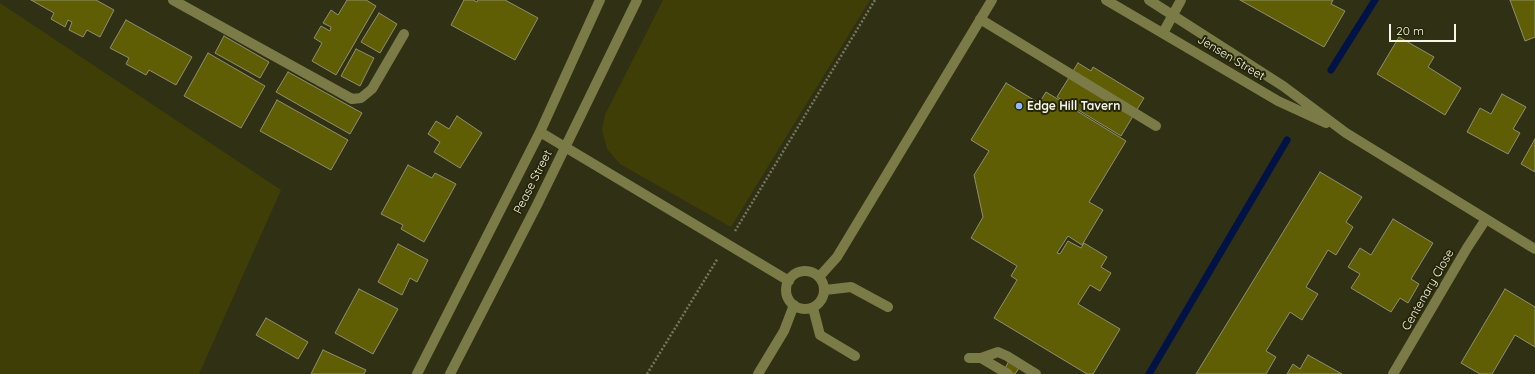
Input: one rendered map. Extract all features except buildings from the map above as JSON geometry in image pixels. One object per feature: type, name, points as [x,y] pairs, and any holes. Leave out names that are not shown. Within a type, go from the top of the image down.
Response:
[{"type":"street","points":[[173,0],[352,99],[361,98],[372,89],[404,34]]},
{"type":"street","name":"Pease Street","points":[[417,374],[540,132],[600,0]]},
{"type":"street","name":"Pease Street","points":[[450,374],[565,147],[637,0]]},
{"type":"street","points":[[819,277],[837,257],[992,0]]},
{"type":"street","name":"Jensen Street","points":[[1106,0],[1278,101],[1346,133]]},
{"type":"street","name":"Jensen Street","points":[[1149,0],[1283,86],[1346,133],[1535,249]]},
{"type":"street","points":[[1162,33],[1181,0]]},
{"type":"street","points":[[980,19],[1156,126]]},
{"type":"street","points":[[540,132],[789,281]]},
{"type":"street","name":"Centenary Close","points":[[1393,374],[1467,248],[1486,220]]},
{"type":"street","points":[[806,271],[819,277],[822,281],[824,290],[821,301],[813,308],[807,309],[794,305],[788,297],[787,286],[789,281],[796,274],[806,271]]},
{"type":"street","points":[[824,290],[851,287],[888,307]]},
{"type":"street","points":[[758,374],[784,331],[794,305]]},
{"type":"street","points":[[813,308],[820,335],[855,356]]},
{"type":"street","points":[[969,358],[981,358],[998,352],[1036,374]]},
{"type":"street","points":[[981,358],[1008,374]]},
{"type":"path","points":[[734,233],[875,0]]},
{"type":"path","points":[[647,374],[719,256]]},
{"type":"shaded area","points":[[663,0],[870,0],[731,227],[620,164],[607,149],[602,130],[605,115]]},
{"type":"shaded area","points":[[0,3],[281,190],[199,374],[0,374]]},
{"type":"waterway","points":[[1331,70],[1375,0]]},
{"type":"waterway","points":[[1149,374],[1287,140]]},
{"type":"place","name":"Edge Hill Tavern","points":[[1019,106]]}]
